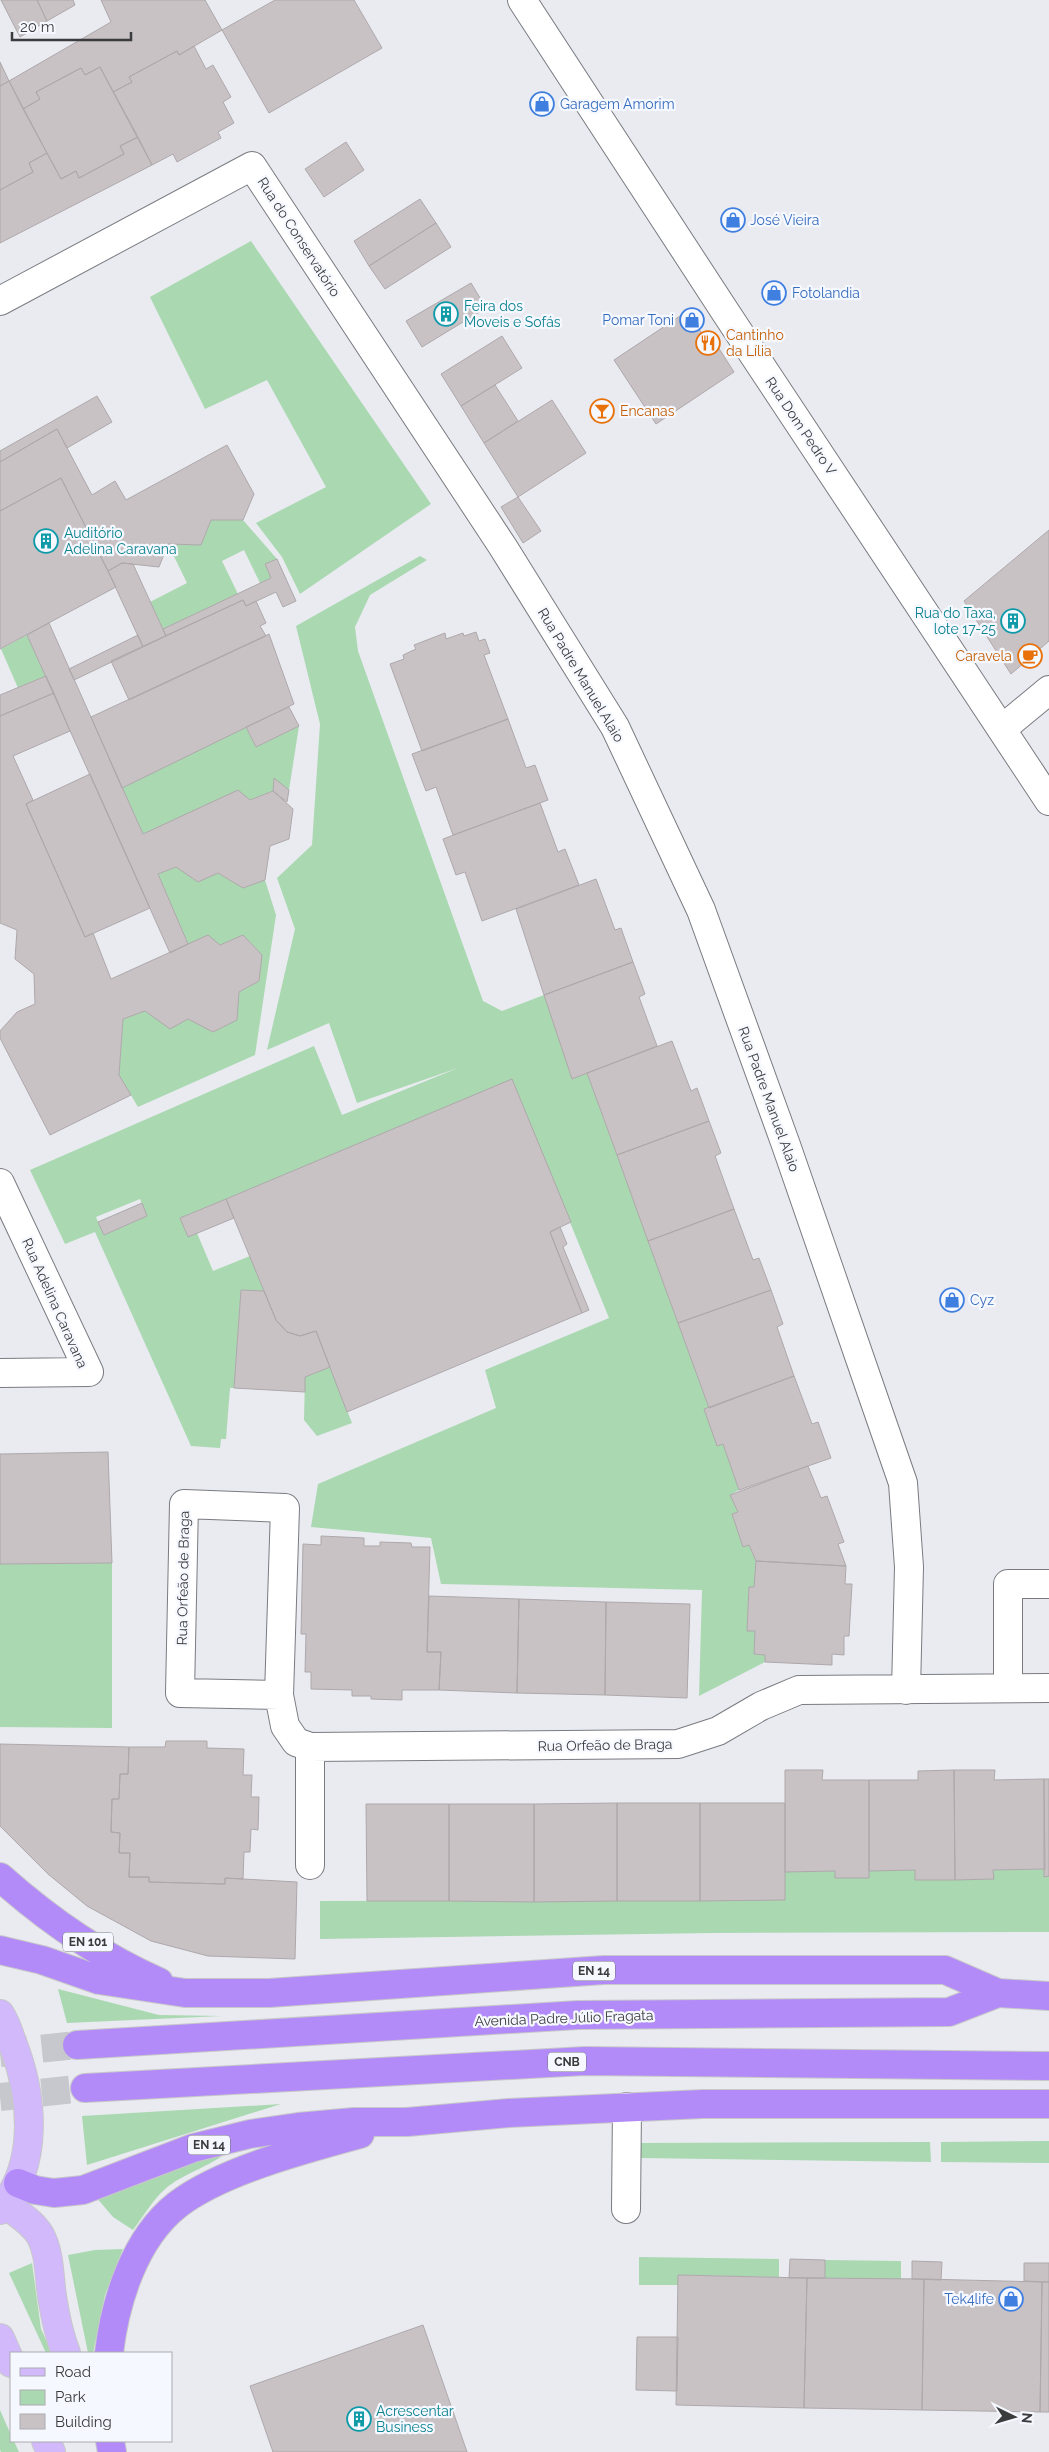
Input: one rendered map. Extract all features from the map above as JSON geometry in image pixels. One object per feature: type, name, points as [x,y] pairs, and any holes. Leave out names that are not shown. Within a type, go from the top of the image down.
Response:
[{"type":"highway","name":"EN 101","points":[[0,1877],[48,1915],[108,1956],[185,1993]]},
{"type":"highway","name":"EN 14","points":[[0,1950],[42,1960],[99,1980],[185,1993],[269,1993],[604,1970],[945,1970],[998,1993]]},
{"type":"highway","name":"Avenida Padre Júlio Fragata","points":[[77,2045],[578,2015],[949,2012],[998,1993],[1044,1992]]},
{"type":"highway","name":"CNB","points":[[85,2088],[584,2061],[1049,2066]]},
{"type":"highway","name":"EN 14","points":[[8,2199],[35,2190],[54,2193],[83,2190],[194,2148],[250,2134],[298,2127],[354,2122],[407,2122],[509,2113],[627,2107],[1049,2104]]},
{"type":"highway","points":[[109,2352],[112,2327],[123,2287],[154,2229],[176,2206],[205,2187],[235,2174],[319,2145],[407,2122]]},
{"type":"main road","points":[[0,2014],[18,2055],[27,2093],[30,2131],[8,2199],[39,2233],[46,2248],[52,2297],[60,2337],[66,2352]]},
{"type":"main road","points":[[0,2338],[10,2361]]},
{"type":"street","name":"Rua Dom Pedro V","points":[[522,0],[728,316],[1049,801]]},
{"type":"street","name":"Rua do Conservatório","points":[[0,301],[252,166],[503,548]]},
{"type":"street","name":"Rua Padre Manuel Alaio","points":[[503,548],[619,736],[701,910],[786,1145],[902,1483],[909,1567],[906,1690]]},
{"type":"street","points":[[1002,729],[1049,690]]},
{"type":"street","name":"Rua Adelina Caravana","points":[[0,1183],[88,1372],[0,1373]]},
{"type":"street","name":"Rua Orfeão de Braga","points":[[279,1695],[180,1693],[184,1504],[285,1508],[293,1579],[279,1695],[285,1726],[296,1742],[310,1747],[678,1744],[718,1731],[760,1706],[799,1690],[1049,1688]]},
{"type":"street","points":[[1008,1688],[1008,1584],[1049,1584]]},
{"type":"street","points":[[310,1747],[310,1865]]},
{"type":"street","points":[[626,2209],[627,2107]]},
{"type":"green space","points":[[251,241],[431,504],[300,594],[282,557],[256,523],[326,487],[267,380],[205,409],[150,297]]},
{"type":"green space","points":[[211,520],[243,520],[277,559],[265,564],[271,578],[260,583],[244,550],[222,561],[238,594],[163,629],[150,602],[187,583],[168,544],[201,545]]},
{"type":"green space","points":[[420,556],[427,560],[370,595],[355,627],[358,651],[483,1001],[502,1011],[544,995],[587,1073],[709,1408],[704,1409],[717,1445],[723,1444],[739,1490],[730,1495],[738,1512],[732,1514],[743,1547],[749,1545],[756,1561],[754,1587],[749,1587],[747,1631],[755,1631],[755,1654],[765,1655],[765,1662],[699,1696],[702,1590],[441,1584],[431,1538],[311,1527],[318,1484],[496,1408],[485,1370],[609,1318],[512,1080],[180,1218],[188,1237],[197,1233],[213,1271],[250,1256],[264,1291],[241,1290],[234,1388],[230,1388],[226,1439],[221,1439],[220,1448],[191,1446],[95,1232],[65,1244],[30,1170],[314,1046],[342,1115],[458,1068],[357,1103],[329,1023],[267,1050],[295,929],[277,878],[312,845],[320,724],[296,626]],"holes":[[[140,1199],[147,1216],[104,1235],[96,1217]]]},
{"type":"green space","points":[[27,635],[46,676],[18,688],[1,649]]},
{"type":"green space","points":[[299,726],[289,790],[274,779],[273,791],[250,800],[238,791],[143,834],[122,788],[246,727],[256,747]]},
{"type":"green space","points":[[176,867],[198,882],[218,873],[243,888],[265,880],[276,915],[255,1055],[138,1107],[119,1075],[123,1019],[145,1011],[188,1019],[213,1032],[236,1020],[239,992],[259,981],[262,955],[243,935],[220,945],[188,944],[158,874]]},
{"type":"green space","points":[[330,1367],[352,1423],[317,1436],[304,1420],[305,1377]]},
{"type":"green space","points":[[112,1563],[112,1728],[0,1727],[0,1564]]},
{"type":"green space","points":[[1045,1869],[1044,1876],[1049,1876],[1049,1932],[712,1933],[320,1939],[320,1901],[785,1900],[785,1872],[835,1871],[835,1878],[869,1878],[869,1871],[915,1870],[916,1880],[993,1879],[993,1870]]},
{"type":"green space","points":[[58,1989],[159,2015],[222,2016],[67,2023]]},
{"type":"green space","points":[[281,2104],[87,2165],[82,2116]]},
{"type":"green space","points":[[1049,2141],[1049,2163],[941,2162],[941,2142]]},
{"type":"green space","points":[[930,2142],[931,2162],[640,2158],[640,2143]]},
{"type":"green space","points":[[233,2146],[218,2159],[172,2183],[160,2194],[133,2230],[113,2217],[96,2197]]},
{"type":"green space","points":[[123,2249],[105,2295],[93,2352],[88,2352],[68,2255],[95,2250]]},
{"type":"green space","points":[[639,2257],[779,2259],[779,2277],[679,2275],[679,2285],[639,2285]]},
{"type":"green space","points":[[825,2260],[901,2261],[901,2279],[825,2278]]},
{"type":"green space","points":[[32,2263],[41,2329],[52,2352],[46,2352],[9,2273]]},
{"type":"green space","points":[[0,2410],[10,2433],[10,2442],[14,2442],[19,2452],[1,2452]]},
{"type":"building","points":[[1,0],[37,0],[47,21],[20,37]]},
{"type":"building","points":[[37,0],[73,0],[75,5],[47,21]]},
{"type":"building","points":[[101,0],[205,0],[222,30],[179,55],[177,51],[129,77],[132,82],[113,92],[100,67],[85,75],[81,68],[36,92],[40,99],[23,109],[9,81],[111,22]]},
{"type":"building","points":[[275,0],[354,0],[382,48],[269,113],[222,30]]},
{"type":"building","points":[[194,46],[206,69],[213,65],[231,97],[223,102],[234,123],[218,132],[221,138],[177,162],[173,154],[152,165],[113,92],[132,82],[129,77],[177,51],[179,55]]},
{"type":"building","points":[[0,62],[9,81],[0,86]]},
{"type":"building","points":[[100,67],[138,137],[120,146],[124,154],[79,178],[76,171],[61,179],[23,109],[40,99],[36,92],[81,68],[85,75]]},
{"type":"building","points":[[9,81],[47,153],[29,163],[33,172],[0,190],[0,86]]},
{"type":"building","points":[[138,137],[152,165],[0,243],[0,190],[33,172],[29,163],[47,153],[61,179],[76,171],[79,178],[124,154],[120,146]]},
{"type":"building","points":[[346,142],[364,170],[324,197],[305,169]]},
{"type":"building","points":[[420,199],[436,223],[369,266],[354,241]]},
{"type":"building","points":[[436,223],[451,247],[385,289],[369,266]]},
{"type":"building","name":"Feira dos Moveis e Sofás","points":[[471,283],[486,308],[422,347],[406,321]]},
{"type":"building","points":[[692,308],[700,321],[695,324],[704,336],[709,333],[734,372],[656,424],[614,360]]},
{"type":"building","points":[[502,336],[522,368],[461,406],[441,374]]},
{"type":"building","points":[[495,385],[518,421],[484,443],[461,406]]},
{"type":"building","points":[[97,396],[112,422],[67,448],[57,429],[0,462],[0,451]]},
{"type":"building","points":[[552,400],[586,453],[518,497],[484,443]]},
{"type":"building","points":[[57,429],[92,495],[115,481],[126,500],[227,445],[254,494],[243,520],[211,520],[201,545],[168,544],[159,567],[122,563],[108,571],[61,478],[0,511],[0,462]]},
{"type":"building","name":"Auditório Adelina Caravana","points":[[61,478],[116,587],[0,649],[0,511]]},
{"type":"building","points":[[518,497],[541,531],[523,543],[501,507]]},
{"type":"building","name":"Rua do Taxa, lote 17-25","points":[[1049,530],[1049,641],[1011,674],[964,601]]},
{"type":"building","points":[[277,559],[296,601],[283,607],[276,592],[246,606],[243,600],[166,636],[163,629],[271,578],[265,564]]},
{"type":"building","points":[[122,563],[133,564],[166,636],[143,647],[108,571]]},
{"type":"building","points":[[243,600],[246,606],[256,601],[266,623],[260,626],[266,636],[129,700],[111,661]]},
{"type":"building","points":[[49,623],[143,834],[238,790],[250,800],[273,791],[293,809],[289,839],[270,846],[265,880],[243,888],[218,873],[198,882],[176,867],[158,874],[188,944],[170,953],[27,635]]},
{"type":"building","points":[[476,632],[479,641],[485,639],[490,653],[484,655],[508,719],[422,751],[390,664],[404,659],[403,655],[416,649],[414,645],[445,633],[446,639],[463,633],[464,636]]},
{"type":"building","points":[[269,634],[294,704],[122,788],[91,717]]},
{"type":"building","points":[[138,635],[143,647],[74,680],[69,669]]},
{"type":"building","points":[[46,676],[54,693],[0,716],[0,695]]},
{"type":"building","points":[[54,693],[70,731],[13,756],[33,800],[26,804],[85,937],[93,933],[111,979],[208,935],[220,945],[243,935],[262,955],[259,981],[239,992],[237,1020],[213,1032],[188,1019],[170,1029],[145,1011],[123,1019],[119,1075],[131,1095],[50,1135],[0,1038],[0,1031],[17,1012],[35,1004],[34,974],[15,959],[17,930],[0,923],[0,716]]},
{"type":"building","points":[[289,707],[299,726],[256,747],[246,727]]},
{"type":"building","points":[[508,719],[526,768],[535,765],[548,800],[453,835],[436,787],[426,791],[412,754]]},
{"type":"building","points":[[90,774],[150,908],[85,937],[26,804]]},
{"type":"building","points":[[274,778],[289,790],[287,802],[273,791]]},
{"type":"building","points":[[540,803],[558,852],[565,849],[579,885],[482,921],[465,872],[456,875],[443,839]]},
{"type":"building","points":[[596,879],[615,930],[621,928],[633,962],[544,995],[516,909]]},
{"type":"building","points":[[633,962],[645,994],[639,997],[657,1046],[572,1079],[544,995]]},
{"type":"building","points":[[672,1041],[691,1091],[697,1088],[709,1121],[617,1155],[587,1073]]},
{"type":"building","points":[[512,1079],[571,1222],[550,1232],[582,1313],[347,1412],[316,1331],[300,1336],[287,1332],[276,1320],[226,1199]]},
{"type":"building","points":[[709,1121],[721,1153],[715,1156],[734,1209],[648,1241],[617,1155]]},
{"type":"building","points":[[226,1199],[234,1218],[188,1237],[180,1218]]},
{"type":"building","points":[[142,1203],[147,1216],[104,1235],[98,1222]]},
{"type":"building","points":[[734,1209],[753,1260],[759,1258],[771,1290],[678,1323],[648,1241]]},
{"type":"building","points":[[560,1227],[567,1244],[563,1247],[589,1310],[582,1313],[550,1232]]},
{"type":"building","points":[[241,1290],[264,1291],[276,1320],[287,1332],[300,1336],[316,1331],[330,1367],[305,1377],[305,1392],[234,1388]]},
{"type":"building","points":[[771,1290],[783,1324],[777,1327],[794,1376],[709,1408],[678,1323]]},
{"type":"building","points":[[794,1376],[812,1424],[818,1422],[831,1458],[739,1490],[723,1444],[717,1446],[704,1409]]},
{"type":"building","points":[[108,1452],[112,1563],[0,1564],[0,1454]]},
{"type":"building","points":[[808,1466],[821,1498],[827,1496],[844,1542],[838,1544],[846,1566],[756,1561],[749,1545],[743,1547],[732,1514],[738,1512],[730,1495]]},
{"type":"building","points":[[321,1536],[364,1538],[364,1546],[380,1546],[380,1542],[411,1543],[412,1547],[430,1547],[427,1652],[441,1652],[439,1690],[402,1690],[402,1700],[371,1699],[371,1696],[352,1696],[352,1690],[311,1689],[311,1672],[305,1672],[306,1634],[301,1634],[303,1544],[321,1545]]},
{"type":"building","points":[[756,1561],[846,1566],[845,1584],[852,1584],[849,1636],[844,1636],[844,1655],[832,1654],[832,1665],[765,1662],[765,1655],[754,1654],[755,1631],[747,1631],[749,1587],[754,1587]]},
{"type":"building","points":[[429,1596],[519,1599],[517,1693],[439,1690],[441,1652],[427,1652]]},
{"type":"building","points":[[519,1599],[606,1602],[605,1695],[517,1693]]},
{"type":"building","points":[[606,1602],[690,1604],[687,1698],[605,1695]]},
{"type":"building","points":[[166,1741],[207,1741],[207,1748],[244,1749],[243,1775],[252,1775],[251,1797],[259,1797],[258,1830],[251,1829],[250,1852],[244,1852],[243,1879],[225,1878],[225,1884],[149,1882],[149,1877],[129,1877],[130,1853],[119,1853],[120,1833],[111,1832],[112,1799],[119,1799],[120,1774],[128,1774],[129,1747],[165,1747]]},
{"type":"building","points":[[0,1744],[129,1747],[128,1774],[120,1774],[119,1799],[112,1799],[111,1832],[120,1833],[119,1853],[130,1853],[129,1877],[149,1877],[149,1882],[225,1884],[225,1878],[297,1882],[295,1959],[208,1956],[151,1941],[87,1906],[48,1874],[0,1826]]},
{"type":"building","points":[[785,1770],[823,1770],[822,1780],[869,1780],[869,1878],[835,1878],[835,1871],[785,1872]]},
{"type":"building","points":[[954,1770],[995,1770],[994,1780],[1044,1779],[1045,1869],[993,1870],[994,1879],[955,1880]]},
{"type":"building","points":[[954,1770],[955,1880],[915,1880],[915,1870],[869,1871],[869,1780],[918,1780],[918,1771]]},
{"type":"building","points":[[1044,1779],[1049,1779],[1049,1876],[1044,1877]]},
{"type":"building","points":[[617,1803],[700,1803],[700,1901],[617,1901]]},
{"type":"building","points":[[617,1803],[617,1901],[534,1902],[534,1804]]},
{"type":"building","points":[[700,1803],[785,1803],[785,1900],[700,1901]]},
{"type":"building","points":[[366,1804],[449,1804],[449,1901],[367,1901]]},
{"type":"building","points":[[449,1804],[534,1804],[534,1902],[449,1901]]},
{"type":"building","points":[[790,2259],[825,2260],[825,2278],[789,2278]]},
{"type":"building","points":[[912,2261],[942,2262],[941,2280],[912,2279]]},
{"type":"building","points":[[1024,2263],[1049,2263],[1049,2282],[1024,2281]]},
{"type":"building","points":[[678,2275],[807,2278],[804,2408],[676,2405]]},
{"type":"building","points":[[807,2278],[924,2279],[922,2410],[804,2408]]},
{"type":"building","points":[[924,2279],[1042,2282],[1040,2412],[922,2410]]},
{"type":"building","points":[[1042,2282],[1049,2282],[1049,2412],[1040,2412]]},
{"type":"building","name":"Acrescentar Business","points":[[423,2325],[467,2452],[273,2452],[250,2386]]},
{"type":"building","points":[[637,2337],[678,2337],[677,2391],[636,2390]]},
{"type":"tunnel","points":[[0,2053],[77,2045]]},
{"type":"tunnel","points":[[0,2097],[85,2088]]},
{"type":"place","name":"Garagem Amorim","points":[[542,104]]},
{"type":"place","name":"José Vieira","points":[[733,220]]},
{"type":"place","name":"Fotolandia","points":[[774,293]]},
{"type":"place","name":"Feira dos Moveis e Sofás","points":[[446,314]]},
{"type":"place","name":"Pomar Toni","points":[[692,320]]},
{"type":"place","name":"Cantinho da Lília","points":[[708,343]]},
{"type":"place","name":"Encanas","points":[[602,411]]},
{"type":"place","name":"Auditório Adelina Caravana","points":[[46,541]]},
{"type":"place","name":"Rua do Taxa, lote 17-25","points":[[1013,621]]},
{"type":"place","name":"Caravela","points":[[1030,656]]},
{"type":"place","name":"Cyz","points":[[952,1300]]},
{"type":"place","name":"Tek4life","points":[[1011,2299]]},
{"type":"place","name":"Acrescentar Business","points":[[359,2419]]}]
